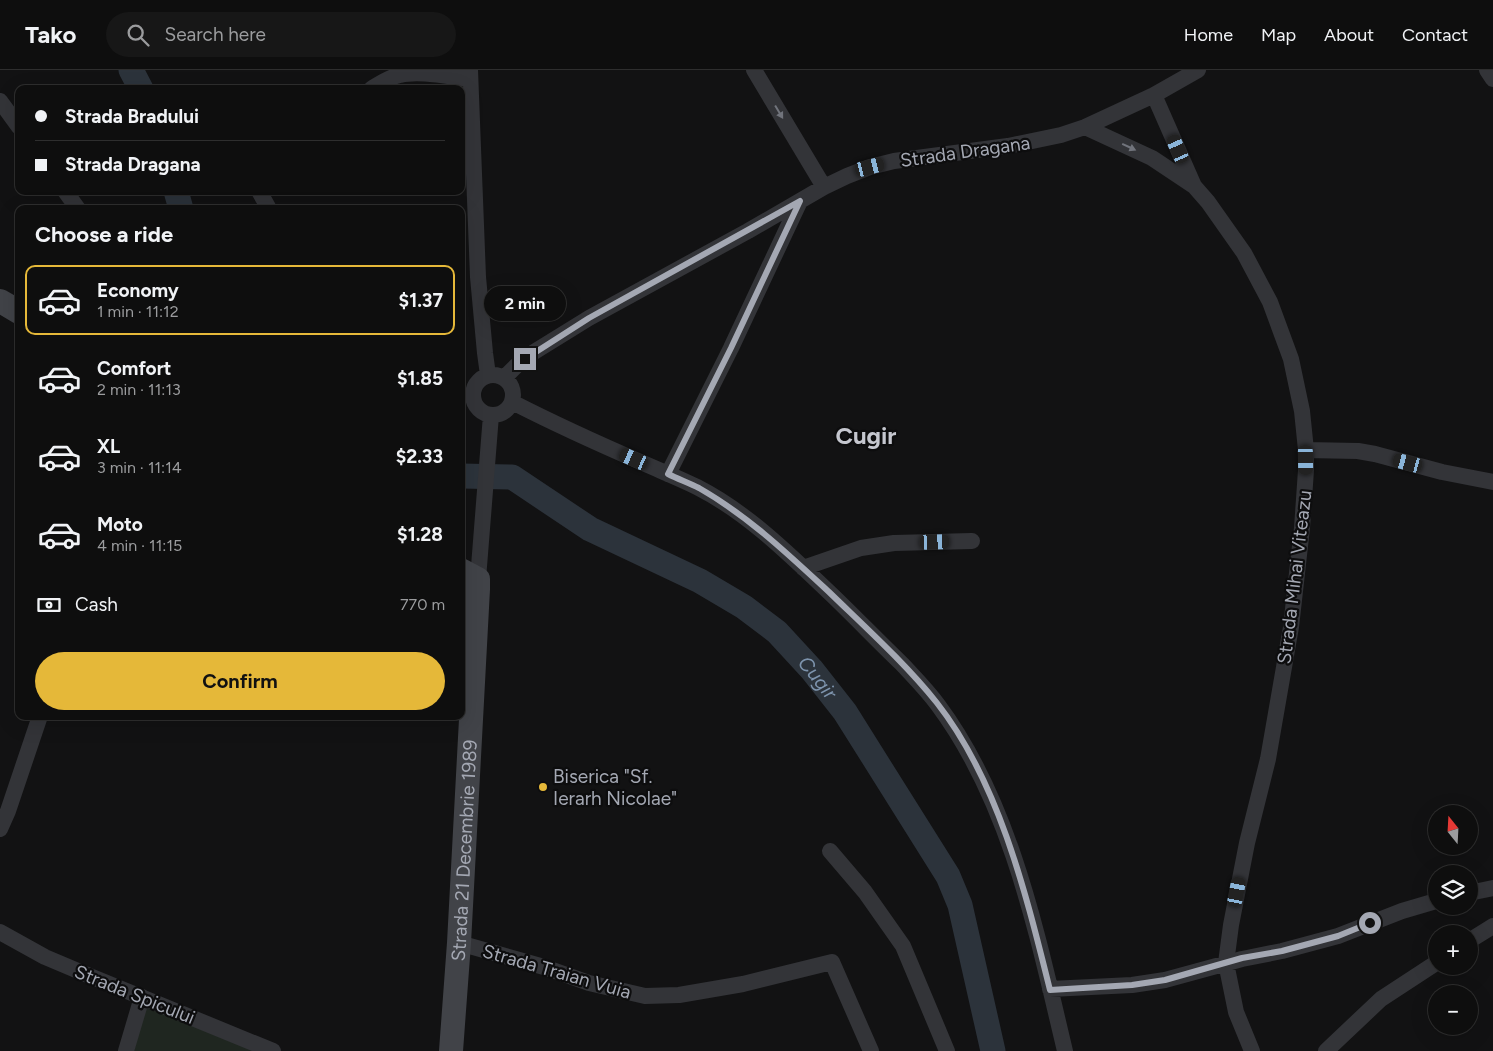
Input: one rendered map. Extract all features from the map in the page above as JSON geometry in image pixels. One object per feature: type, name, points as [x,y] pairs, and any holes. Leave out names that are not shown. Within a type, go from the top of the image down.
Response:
[{"type":"main road","points":[[0,301],[15,310]]},
{"type":"main road","name":"Strada 21 Decembrie 1989","points":[[450,1051],[459,943],[469,574]]},
{"type":"street","points":[[754,70],[824,187]]},
{"type":"street","name":"Strada Dragana","points":[[504,378],[534,352],[589,318],[824,187],[862,170],[894,161],[1008,146],[1061,135],[1085,127],[1154,95],[1176,76],[1198,70]]},
{"type":"street","points":[[1487,70],[1493,79]]},
{"type":"street","points":[[378,85],[389,78],[401,74],[470,75],[478,277],[484,353],[488,375]]},
{"type":"street","points":[[1154,95],[1194,186]]},
{"type":"street","points":[[0,101],[15,122]]},
{"type":"street","name":"Strada Mihai Viteazu","points":[[1085,127],[1152,158],[1194,186],[1244,253],[1270,302],[1291,359],[1302,411],[1306,450],[1302,528],[1291,627],[1268,759],[1247,843],[1231,925],[1226,963],[1236,1012],[1252,1051]]},
{"type":"street","points":[[668,474],[731,348],[800,201]]},
{"type":"street","points":[[469,574],[481,541],[491,423],[482,412],[468,405],[478,381],[494,374],[504,378],[512,389],[512,402],[491,423]]},
{"type":"street","points":[[512,402],[565,429],[698,488],[771,538],[919,683],[937,704],[953,727],[993,802],[1003,828],[1023,888],[1065,1051]]},
{"type":"street","points":[[1306,450],[1358,451],[1442,472],[1493,482]]},
{"type":"street","points":[[803,568],[861,548],[902,543],[972,541]]},
{"type":"street","points":[[0,829],[8,811],[39,720]]},
{"type":"street","points":[[830,851],[865,892],[903,946],[947,1051]]},
{"type":"street","points":[[1478,891],[1493,888]]},
{"type":"street","points":[[1050,990],[1132,985],[1165,980],[1338,936],[1402,911],[1428,903]]},
{"type":"street","points":[[1478,935],[1493,926]]},
{"type":"street","name":"Strada Spicului","points":[[0,932],[45,957],[273,1051]]},
{"type":"street","name":"Strada Traian Vuia","points":[[459,943],[544,967],[589,983],[645,996],[679,995],[743,984],[832,962],[870,1051]]},
{"type":"street","points":[[1326,1051],[1381,999],[1428,968]]},
{"type":"street","points":[[126,1051],[142,997]]},
{"type":"shaded area","points":[[146,1006],[260,1051],[134,1051]]},
{"type":"waterway","name":"Cugir","points":[[131,70],[139,85]]},
{"type":"waterway","name":"Cugir","points":[[177,195],[180,205]]},
{"type":"waterway","name":"Cugir","points":[[465,476],[512,477],[590,529],[700,581],[744,607],[777,632],[812,670],[845,712],[948,876],[960,905],[993,1051]]},
{"type":"place","name":"Biserica \"Sf. Ierarh Nicolae\"","points":[[543,787]]},
{"type":"district","name":"Cugir","points":[[866,436]]},
{"type":"route","points":[[525,359],[589,318],[800,201],[731,348],[668,474],[698,488],[771,538],[893,656],[937,704],[969,755],[993,802],[1023,888],[1050,990],[1132,985],[1165,980],[1242,958],[1282,951],[1338,936],[1370,923]]}]
